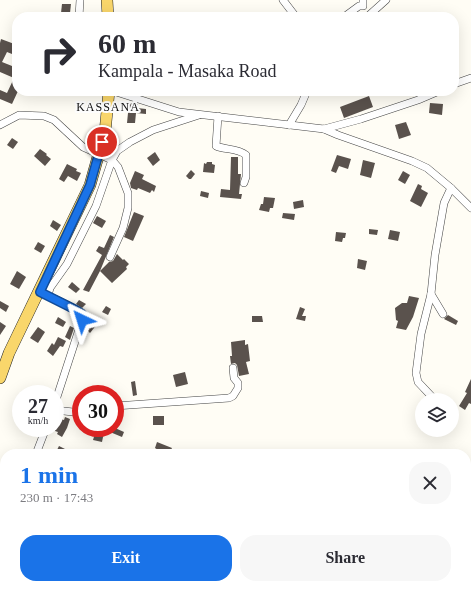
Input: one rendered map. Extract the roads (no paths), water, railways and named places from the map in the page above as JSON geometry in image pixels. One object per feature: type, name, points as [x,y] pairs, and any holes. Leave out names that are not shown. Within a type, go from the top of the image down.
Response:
[{"type":"main road","points":[[107,0],[108,12]]},
{"type":"main road","points":[[0,378],[9,353],[44,294],[90,185],[100,154],[107,117],[109,96]]},
{"type":"street","points":[[79,12],[80,0]]},
{"type":"street","points":[[283,0],[292,12]]},
{"type":"street","points":[[351,12],[359,6],[363,6],[363,0]]},
{"type":"street","points":[[373,12],[386,0]]},
{"type":"street","points":[[459,82],[471,78]]},
{"type":"street","points":[[129,96],[179,112],[324,129],[412,161],[427,168],[452,188],[471,208]]},
{"type":"street","points":[[289,125],[306,96]]},
{"type":"street","points":[[324,129],[361,119],[427,96]]},
{"type":"street","points":[[61,385],[83,317],[82,314],[76,310],[44,294],[67,264],[96,206],[117,150],[148,133],[201,114]]},
{"type":"street","points":[[0,125],[19,115],[44,116],[54,120],[83,147],[112,160],[118,167],[128,193],[128,208],[123,228],[110,257]]},
{"type":"street","points":[[218,116],[216,146],[244,153],[246,155],[246,177],[244,183]]},
{"type":"street","points":[[428,393],[418,382],[416,373],[421,334],[430,294],[444,203],[452,188]]},
{"type":"street","points":[[430,294],[443,314]]},
{"type":"street","points":[[124,405],[229,398],[238,388],[238,383],[234,378],[233,368]]},
{"type":"street","points":[[38,449],[43,437]]},
{"type":"district","name":"KASSANA","points":[[108,107]]}]
